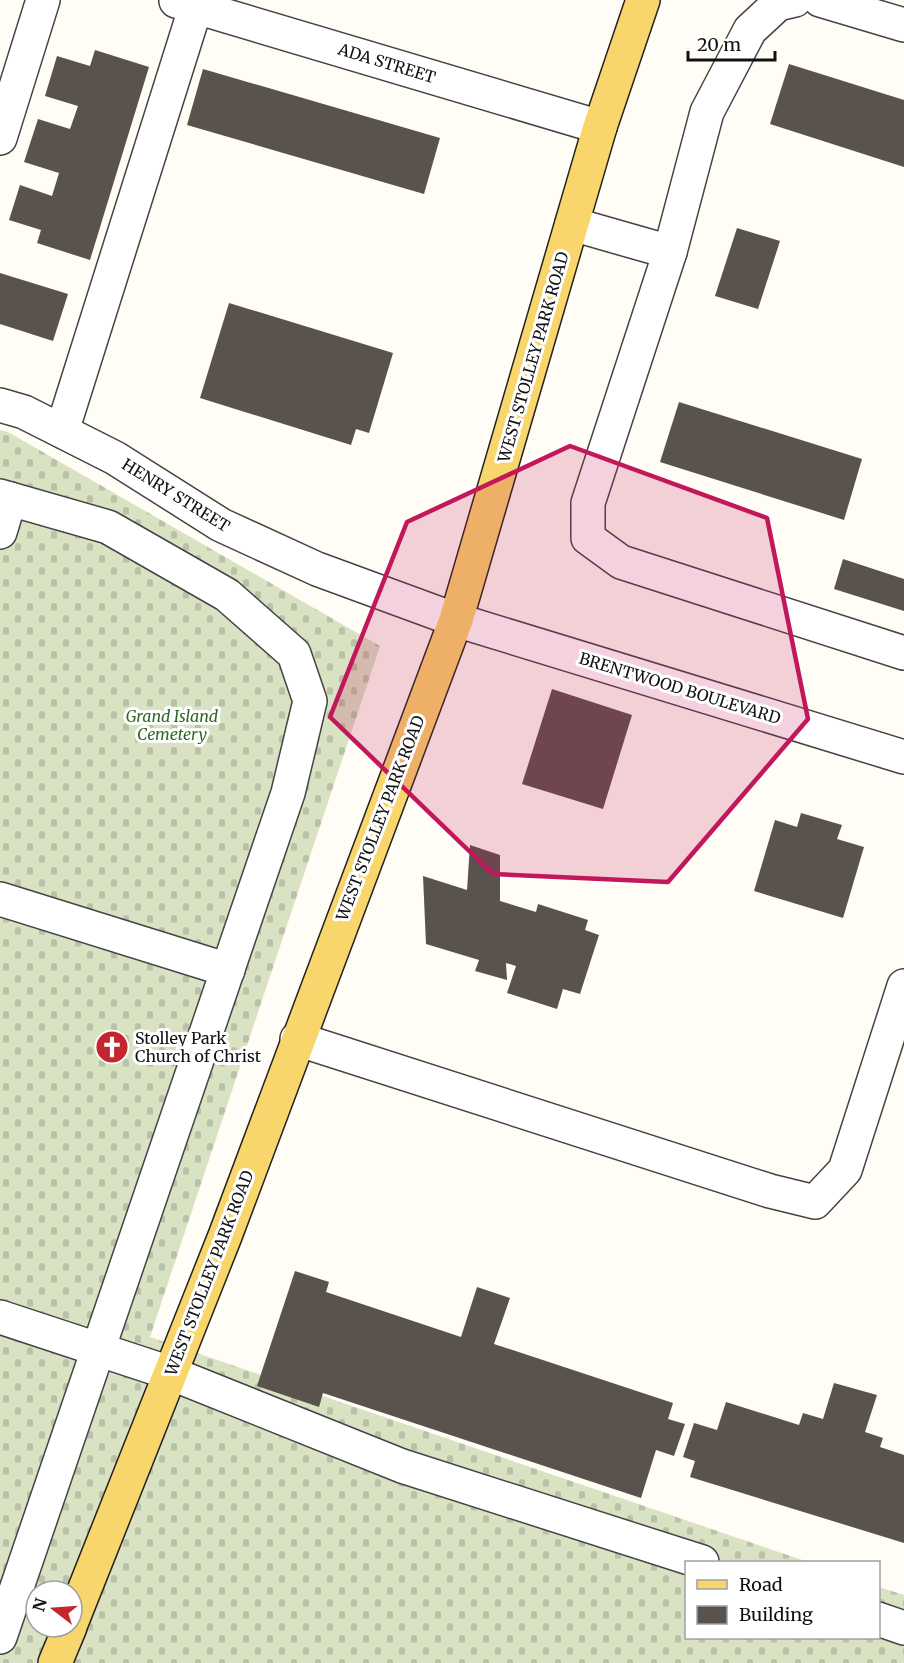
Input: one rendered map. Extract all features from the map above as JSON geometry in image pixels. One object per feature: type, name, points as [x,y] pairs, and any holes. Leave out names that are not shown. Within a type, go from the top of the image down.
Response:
[{"type":"main road","name":"WEST STOLLEY PARK ROAD","points":[[84,1591],[225,1236],[456,620],[600,126],[643,0]]},
{"type":"main road","points":[[55,1663],[65,1639]]},
{"type":"street","points":[[0,138],[43,0]]},
{"type":"street","points":[[795,0],[778,4],[750,30],[707,112],[670,252],[588,503],[588,538],[621,562],[904,653]]},
{"type":"street","points":[[820,0],[904,26]]},
{"type":"street","points":[[62,431],[185,3]]},
{"type":"street","name":"ADA STREET","points":[[185,3],[600,126]]},
{"type":"street","points":[[572,224],[670,252]]},
{"type":"street","name":"HENRY STREET","points":[[0,405],[24,412],[116,458],[221,525],[317,569],[456,620]]},
{"type":"street","points":[[0,532],[5,498],[108,527],[226,596],[294,654],[310,700],[288,793],[0,1637]]},
{"type":"street","name":"BRENTWOOD BOULEVARD","points":[[456,620],[904,757]]},
{"type":"street","points":[[0,899],[228,970]]},
{"type":"street","points":[[297,1039],[770,1191],[815,1202],[845,1170],[904,986]]},
{"type":"street","points":[[0,1317],[170,1373],[402,1466],[696,1561]]},
{"type":"street","points":[[880,1619],[904,1628]]},
{"type":"highlighted area","points":[[570,446],[767,518],[808,719],[668,882],[493,874],[330,717],[407,522]]},
{"type":"green space","name":"Grand Island Cemetery","points":[[0,430],[8,432],[380,646],[150,1337],[805,1561],[685,1561],[685,1639],[880,1639],[880,1587],[904,1595],[904,1663],[0,1663]]},
{"type":"building","points":[[95,50],[149,67],[90,260],[37,243],[41,230],[9,220],[20,185],[52,196],[59,173],[24,162],[38,119],[70,129],[78,106],[45,96],[57,56],[90,66]]},
{"type":"building","points":[[789,64],[904,100],[904,167],[770,124]]},
{"type":"building","points":[[203,69],[440,138],[424,194],[187,125]]},
{"type":"building","points":[[737,228],[780,241],[758,309],[715,296]]},
{"type":"building","points":[[0,273],[68,294],[53,341],[0,324]]},
{"type":"building","points":[[229,303],[393,353],[369,433],[356,429],[351,445],[200,398]]},
{"type":"building","points":[[679,402],[862,459],[844,520],[660,462]]},
{"type":"building","points":[[843,559],[904,579],[904,611],[834,589]]},
{"type":"building","points":[[552,689],[632,715],[603,809],[522,784]]},
{"type":"building","points":[[801,813],[842,825],[837,839],[864,847],[843,918],[754,891],[775,820],[797,827]]},
{"type":"building","points":[[470,845],[500,855],[500,901],[536,912],[538,904],[588,920],[585,930],[599,935],[580,994],[563,989],[557,1009],[507,993],[516,966],[506,963],[507,980],[475,971],[479,960],[426,944],[423,876],[467,890]]},
{"type":"building","points":[[295,1271],[329,1282],[326,1292],[461,1337],[477,1287],[510,1298],[494,1344],[673,1403],[668,1419],[685,1424],[674,1456],[656,1450],[641,1498],[323,1393],[319,1407],[257,1386]]},
{"type":"building","points":[[834,1383],[877,1395],[865,1432],[883,1438],[880,1447],[904,1455],[904,1543],[690,1477],[695,1461],[683,1457],[694,1423],[717,1430],[726,1402],[799,1425],[803,1413],[823,1419]]},
{"type":"place","name":"Stolley Park Church of Christ","points":[[112,1047]]}]
